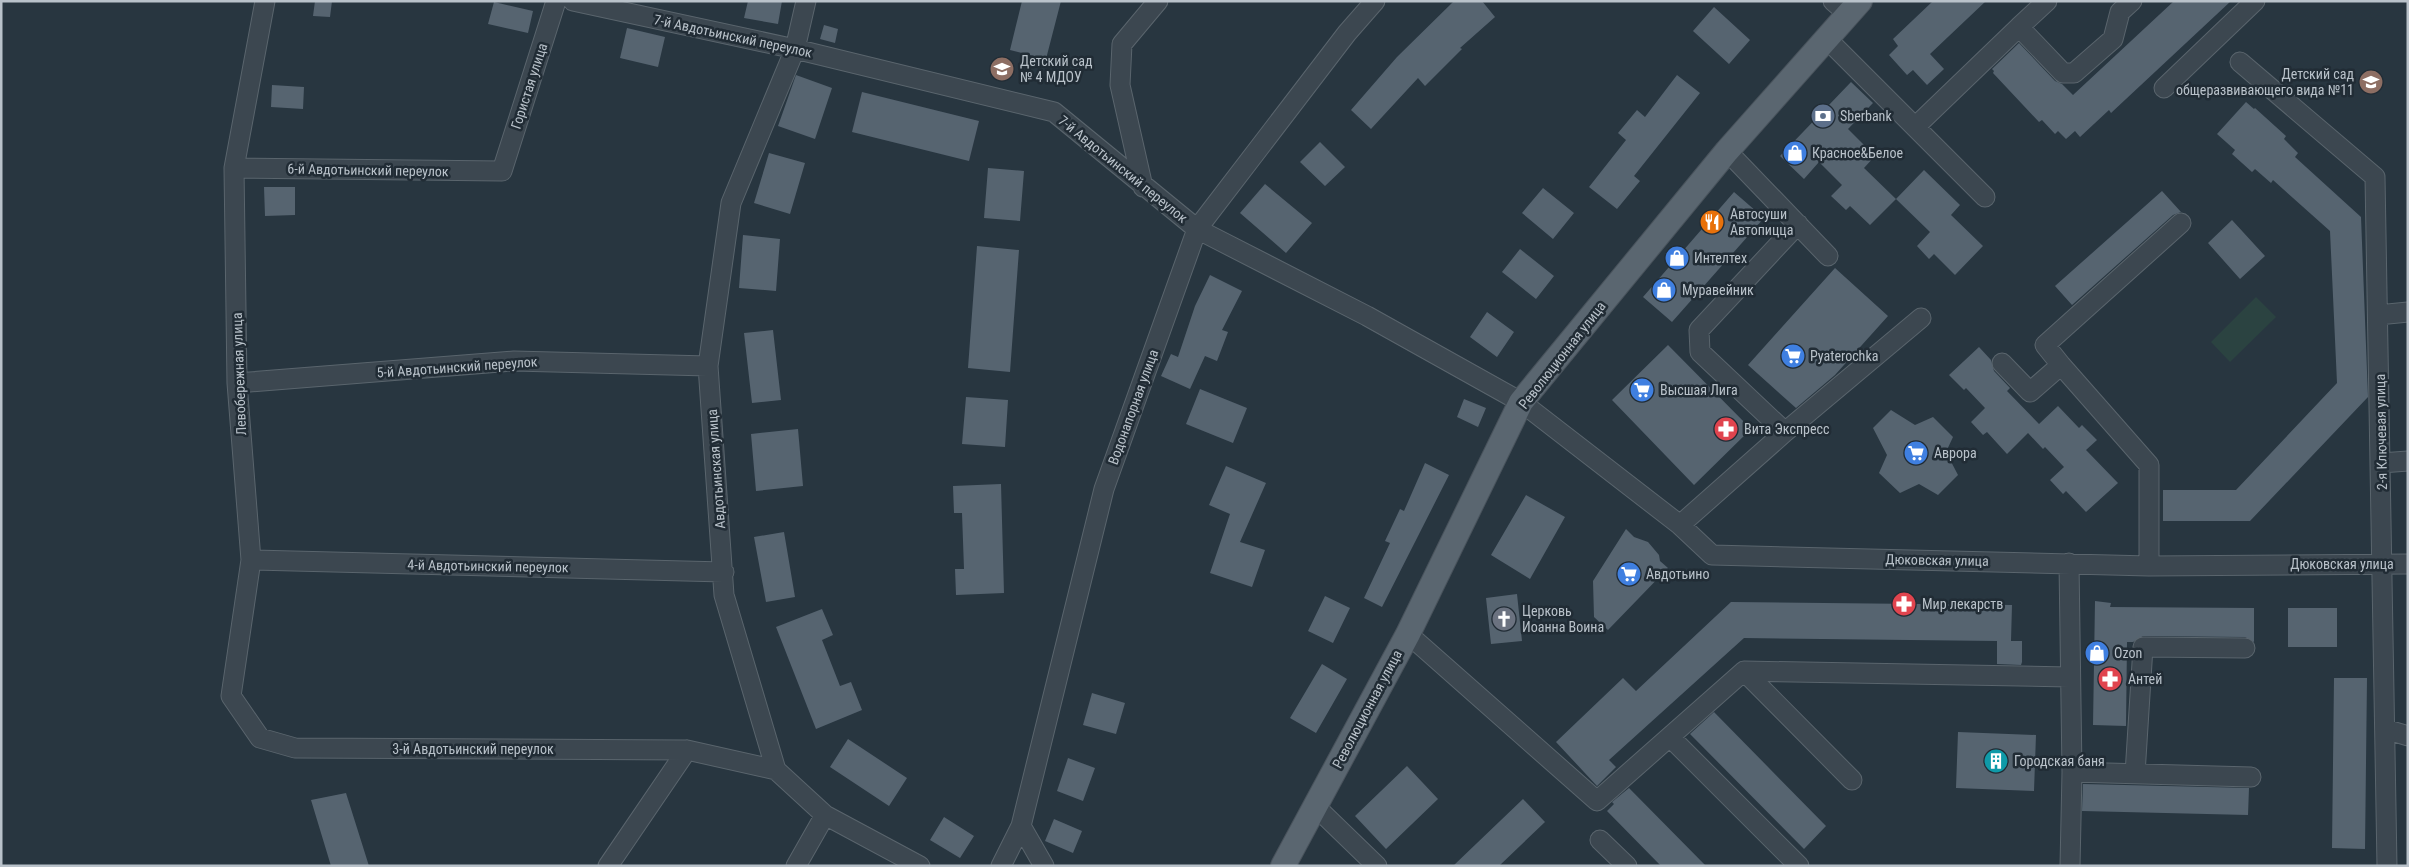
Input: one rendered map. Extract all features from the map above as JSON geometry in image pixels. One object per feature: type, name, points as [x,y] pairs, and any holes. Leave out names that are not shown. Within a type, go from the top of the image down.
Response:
[{"type":"main road","name":"Революционная улица","points":[[1283,866],[1408,634],[1521,402],[1728,151],[1827,39],[1847,5]]},
{"type":"street","name":"Левобережная улица","points":[[260,738],[231,696],[251,560],[237,383],[234,168],[265,1]]},
{"type":"street","name":"Гористая улица","points":[[502,171],[556,1]]},
{"type":"street","name":"7-й Авдотьинский переулок","points":[[573,1],[795,49],[1054,112],[1143,187],[1197,229],[1367,316],[1521,402]]},
{"type":"street","name":"Авдотьинская улица","points":[[776,770],[724,595],[724,572],[708,366],[731,203],[795,49],[806,1]]},
{"type":"street","points":[[1143,187],[1120,85],[1122,44],[1158,1]]},
{"type":"street","name":"Водонапорная улица","points":[[1001,866],[1020,826],[1104,489],[1197,229],[1347,33],[1374,1]]},
{"type":"street","points":[[1915,127],[2047,1]]},
{"type":"street","points":[[2020,27],[2063,73],[2074,73],[2113,39],[2120,12],[2132,1]]},
{"type":"street","points":[[2164,88],[2255,1]]},
{"type":"street","points":[[1827,39],[1985,197]]},
{"type":"street","name":"2-я Ключевая улица","points":[[2240,62],[2375,177],[2387,866]]},
{"type":"street","points":[[1728,151],[1828,256]]},
{"type":"street","name":"6-й Авдотьинский переулок","points":[[234,168],[502,171]]},
{"type":"street","points":[[2150,566],[2149,465],[2045,345],[2181,223]]},
{"type":"street","points":[[1785,432],[1700,352],[1699,330],[1798,224]]},
{"type":"street","points":[[2378,314],[2408,312]]},
{"type":"street","points":[[1680,525],[1785,432],[1921,318]]},
{"type":"street","name":"5-й Авдотьинский переулок","points":[[237,383],[514,361],[708,366]]},
{"type":"street","points":[[2002,363],[2030,392],[2061,365]]},
{"type":"street","name":"Дюковская улица","points":[[1521,402],[1680,525],[1712,556],[2150,566],[2408,564]]},
{"type":"street","points":[[2381,463],[2408,462]]},
{"type":"street","name":"4-й Авдотьинский переулок","points":[[251,560],[724,572]]},
{"type":"street","points":[[2069,563],[2072,772],[2070,866]]},
{"type":"street","points":[[1408,634],[1597,801],[1744,671],[2070,677]]},
{"type":"street","points":[[2135,774],[2143,647],[2245,648]]},
{"type":"street","points":[[1744,671],[1852,780]]},
{"type":"street","points":[[2385,728],[2408,736]]},
{"type":"street","points":[[1670,737],[1800,866]]},
{"type":"street","name":"3-й Авдотьинский переулок","points":[[260,738],[295,748],[687,750],[776,770]]},
{"type":"street","points":[[608,866],[687,750]]},
{"type":"street","points":[[776,770],[825,815],[920,866]]},
{"type":"street","points":[[2072,772],[2251,777]]},
{"type":"street","points":[[1315,806],[1377,866]]},
{"type":"street","points":[[796,866],[825,815]]},
{"type":"street","points":[[1020,826],[1044,866]]},
{"type":"street","points":[[1600,840],[1627,866]]},
{"type":"green space","points":[[2256,297],[2276,317],[2230,362],[2211,342]]},
{"type":"building","points":[[315,1],[332,1],[330,17],[313,16]]},
{"type":"building","points":[[748,1],[782,1],[778,24],[744,18]]},
{"type":"building","points":[[1022,1],[1061,1],[1046,59],[1010,50]]},
{"type":"building","points":[[1454,1],[1482,1],[1495,17],[1460,48],[1462,49],[1425,86],[1418,78],[1371,129],[1351,110],[1397,57]]},
{"type":"building","points":[[1933,1],[1986,1],[1930,54],[1944,69],[1927,85],[1913,70],[1907,75],[1889,55],[1898,46],[1893,39]]},
{"type":"building","points":[[2174,1],[2231,1],[2111,113],[2109,110],[2080,137],[2075,131],[2066,139],[2058,131],[2055,134],[2042,120],[2039,122],[1993,73],[1992,69],[2019,43],[2055,81],[2062,84],[2073,95]]},
{"type":"building","points":[[494,2],[533,11],[528,33],[488,24]]},
{"type":"building","points":[[1714,7],[1750,40],[1729,64],[1693,31]]},
{"type":"building","points":[[824,25],[838,29],[835,43],[820,39]]},
{"type":"building","points":[[627,28],[665,37],[658,67],[620,58]]},
{"type":"building","points":[[796,75],[832,88],[815,139],[778,126]]},
{"type":"building","points":[[1677,75],[1700,93],[1634,176],[1640,181],[1617,209],[1589,187],[1626,140],[1618,133],[1637,110],[1645,117]]},
{"type":"building","points":[[1851,82],[1873,103],[1848,129],[1875,156],[1864,168],[1896,199],[1870,225],[1850,206],[1846,210],[1831,196],[1842,185],[1819,162],[1804,179],[1780,156]]},
{"type":"building","points":[[272,85],[304,87],[303,109],[271,107]]},
{"type":"building","points":[[862,92],[979,121],[969,161],[852,132]]},
{"type":"building","points":[[2246,102],[2286,136],[2284,139],[2298,153],[2295,157],[2361,217],[2368,397],[2250,521],[2163,521],[2163,490],[2236,490],[2337,383],[2330,231],[2273,180],[2271,183],[2255,169],[2252,172],[2232,154],[2235,150],[2217,134]]},
{"type":"building","points":[[1320,142],[1345,167],[1325,186],[1300,162]]},
{"type":"building","points":[[769,153],[805,163],[790,214],[754,203]]},
{"type":"building","points":[[988,168],[1024,171],[1020,221],[984,218]]},
{"type":"building","points":[[1924,170],[1960,205],[1951,215],[1983,246],[1955,275],[1934,254],[1929,259],[1917,246],[1930,232],[1896,199]]},
{"type":"building","points":[[1265,184],[1312,223],[1286,253],[1240,213]]},
{"type":"building","points":[[264,187],[295,187],[295,215],[265,216]]},
{"type":"building","points":[[1543,188],[1574,213],[1553,239],[1522,213]]},
{"type":"building","points":[[2162,191],[2181,212],[2173,215],[2072,305],[2055,286]]},
{"type":"building","points":[[1734,192],[1764,218],[1672,322],[1643,297]]},
{"type":"building","points":[[2232,220],[2265,256],[2240,279],[2208,243]]},
{"type":"building","points":[[743,235],[780,239],[776,291],[739,288]]},
{"type":"building","points":[[977,246],[1019,250],[1010,372],[968,368]]},
{"type":"building","points":[[1520,249],[1554,276],[1536,299],[1502,272]]},
{"type":"building","points":[[1835,268],[1888,316],[1835,375],[1796,408],[1748,365]]},
{"type":"building","points":[[1210,275],[1242,291],[1222,330],[1228,332],[1217,361],[1205,356],[1190,389],[1161,376],[1171,354],[1178,357],[1195,306]]},
{"type":"building","points":[[1487,312],[1514,332],[1497,357],[1470,337]]},
{"type":"building","points":[[773,330],[781,400],[752,403],[744,333]]},
{"type":"building","points":[[1668,345],[1751,429],[1694,485],[1612,400]]},
{"type":"building","points":[[1979,347],[1991,360],[1994,371],[2010,388],[2007,391],[2039,424],[2058,406],[2079,428],[2082,425],[2097,440],[2086,450],[2118,483],[2086,512],[2066,491],[2063,494],[2050,480],[2064,467],[2028,433],[2007,454],[1987,432],[1983,435],[1971,422],[1985,408],[1966,388],[1964,390],[1949,375]]},
{"type":"building","points":[[1200,389],[1247,408],[1233,443],[1186,424]]},
{"type":"building","points":[[966,397],[1008,400],[1005,447],[962,444]]},
{"type":"building","points":[[1464,399],[1486,408],[1478,427],[1457,417]]},
{"type":"building","name":"Аврора","points":[[1891,410],[1915,425],[1933,417],[1953,437],[1946,452],[1958,475],[1938,495],[1919,484],[1900,493],[1879,473],[1887,455],[1873,428]]},
{"type":"building","points":[[798,429],[803,486],[756,491],[751,434]]},
{"type":"building","points":[[1425,463],[1449,475],[1382,607],[1364,598],[1390,543],[1385,541],[1400,509],[1404,511]]},
{"type":"building","points":[[1226,466],[1266,483],[1240,542],[1265,550],[1252,587],[1210,573],[1230,514],[1209,505]]},
{"type":"building","points":[[1001,484],[1004,593],[956,595],[955,569],[964,569],[962,513],[954,513],[953,486]]},
{"type":"building","points":[[1526,495],[1565,517],[1530,579],[1491,555]]},
{"type":"building","name":"Авдотьино","points":[[1626,529],[1634,537],[1648,542],[1659,555],[1660,561],[1668,568],[1608,630],[1594,617],[1593,581]]},
{"type":"building","points":[[784,532],[795,597],[766,602],[754,537]]},
{"type":"building","name":"Церковь Иоанна Воина","points":[[1517,594],[1522,641],[1491,644],[1486,598]]},
{"type":"building","points":[[1325,596],[1350,608],[1333,643],[1308,631]]},
{"type":"building","points":[[2095,601],[2111,603],[2110,607],[2254,608],[2254,642],[2245,637],[2143,636],[2133,642],[2127,642],[2126,726],[2093,725]]},
{"type":"building","points":[[1731,602],[2012,605],[2011,641],[2022,641],[2022,662],[2021,665],[1997,664],[1997,641],[1744,638],[1609,760],[1616,767],[1597,786],[1556,742],[1623,678],[1636,691]]},
{"type":"building","points":[[2288,608],[2337,608],[2337,647],[2288,647]]},
{"type":"building","points":[[822,609],[833,635],[822,640],[840,686],[851,682],[862,710],[816,729],[776,627]]},
{"type":"building","points":[[1322,664],[1347,679],[1316,733],[1290,718]]},
{"type":"building","points":[[2334,678],[2367,678],[2365,849],[2332,848]]},
{"type":"building","points":[[1092,693],[1125,703],[1116,734],[1083,725]]},
{"type":"building","points":[[1714,712],[1826,826],[1804,849],[1690,734]]},
{"type":"building","name":"Городская баня","points":[[1958,732],[2036,735],[2034,791],[1956,788]]},
{"type":"building","points":[[848,739],[907,778],[889,806],[830,767]]},
{"type":"building","points":[[1068,758],[1095,768],[1083,801],[1057,791]]},
{"type":"building","points":[[1407,766],[1438,799],[1386,849],[1355,816]]},
{"type":"building","points":[[2083,784],[2249,788],[2248,815],[2082,811]]},
{"type":"building","points":[[1629,788],[1706,866],[1661,866],[1607,811],[1614,804],[1612,802]]},
{"type":"building","points":[[346,793],[369,866],[331,866],[311,800]]},
{"type":"building","points":[[1523,799],[1545,822],[1499,866],[1453,866]]},
{"type":"building","points":[[944,817],[974,836],[960,858],[930,840]]},
{"type":"building","points":[[1054,819],[1082,831],[1073,853],[1045,841]]},
{"type":"place","name":"Детский сад № 4 МДОУ","points":[[1002,69]]},
{"type":"place","name":"Детский сад общеразвивающего вида №11","points":[[2371,82]]},
{"type":"place","name":"Sberbank","points":[[1823,116]]},
{"type":"place","name":"Красное&Белое","points":[[1795,153]]},
{"type":"place","name":"Автосуши Автопицца","points":[[1712,222]]},
{"type":"place","name":"Интелтех","points":[[1677,258]]},
{"type":"place","name":"Муравейник","points":[[1664,290]]},
{"type":"place","name":"Pyaterochka","points":[[1793,356]]},
{"type":"place","name":"Высшая Лига","points":[[1642,390]]},
{"type":"place","name":"Вита Экспресс","points":[[1726,429]]},
{"type":"place","name":"Аврора","points":[[1916,453]]},
{"type":"place","name":"Авдотьино","points":[[1629,574]]},
{"type":"place","name":"Мир лекарств","points":[[1904,604]]},
{"type":"place","name":"Церковь Иоанна Воина","points":[[1504,619]]},
{"type":"place","name":"Ozon","points":[[2097,653]]},
{"type":"place","name":"Антей","points":[[2110,679]]},
{"type":"place","name":"Городская баня","points":[[1996,761]]}]
